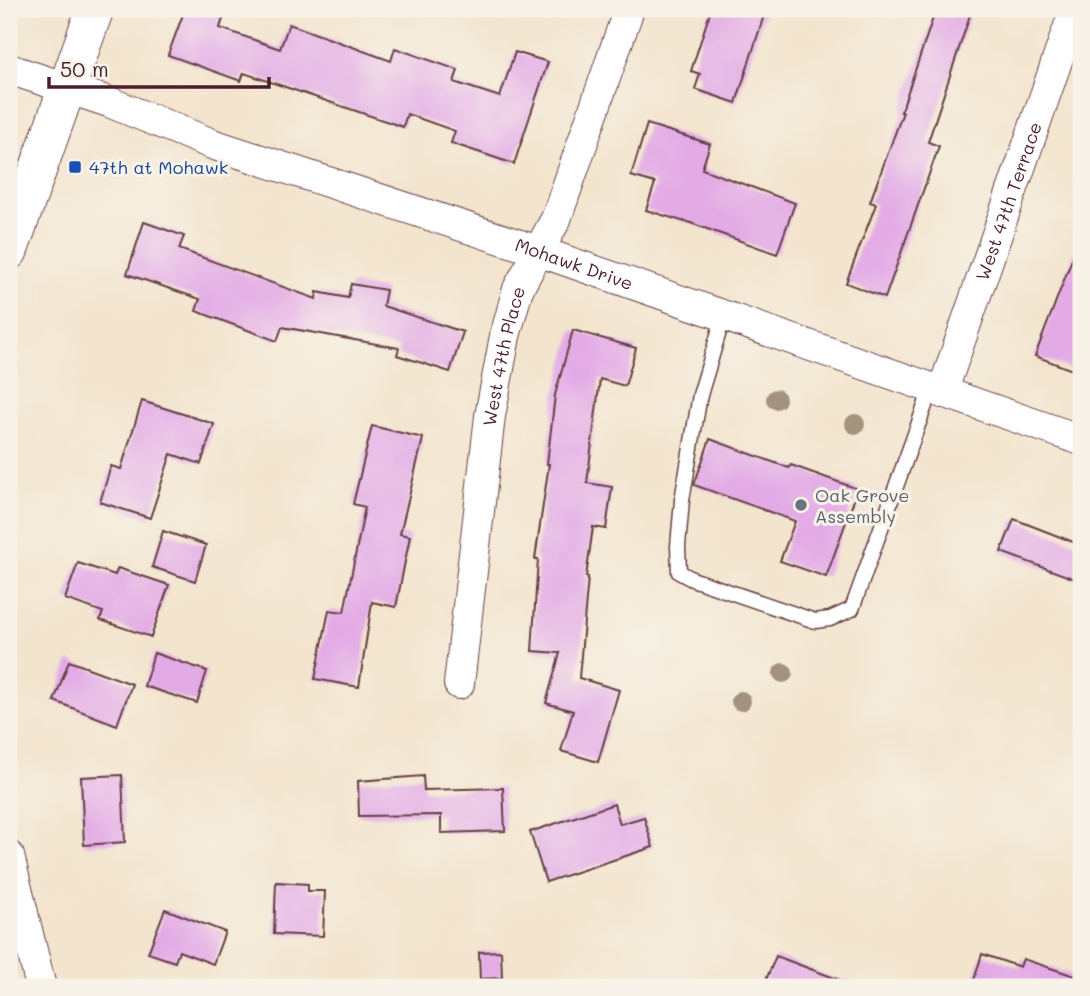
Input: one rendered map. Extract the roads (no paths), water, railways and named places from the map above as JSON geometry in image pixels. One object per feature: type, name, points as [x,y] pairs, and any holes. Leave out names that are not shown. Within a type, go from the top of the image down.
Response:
[{"type":"street","points":[[9,251],[27,182],[68,89],[96,9]]},
{"type":"street","name":"West 47th Place","points":[[459,684],[490,416],[505,336],[518,289],[556,219],[629,9]]},
{"type":"street","name":"West 47th Terrace","points":[[937,391],[1075,9]]},
{"type":"street","name":"Mohawk Drive","points":[[9,69],[109,102],[212,144],[538,251],[1081,440]]},
{"type":"street","points":[[9,856],[41,987]]},
{"type":"lane","points":[[724,315],[700,395],[682,500],[678,545],[679,572],[692,579],[816,621],[830,619],[852,609],[937,391]]},
{"type":"place","name":"47th at Mohawk","points":[[75,167]]},
{"type":"place","name":"Oak Grove Assembly","points":[[801,505]]}]
